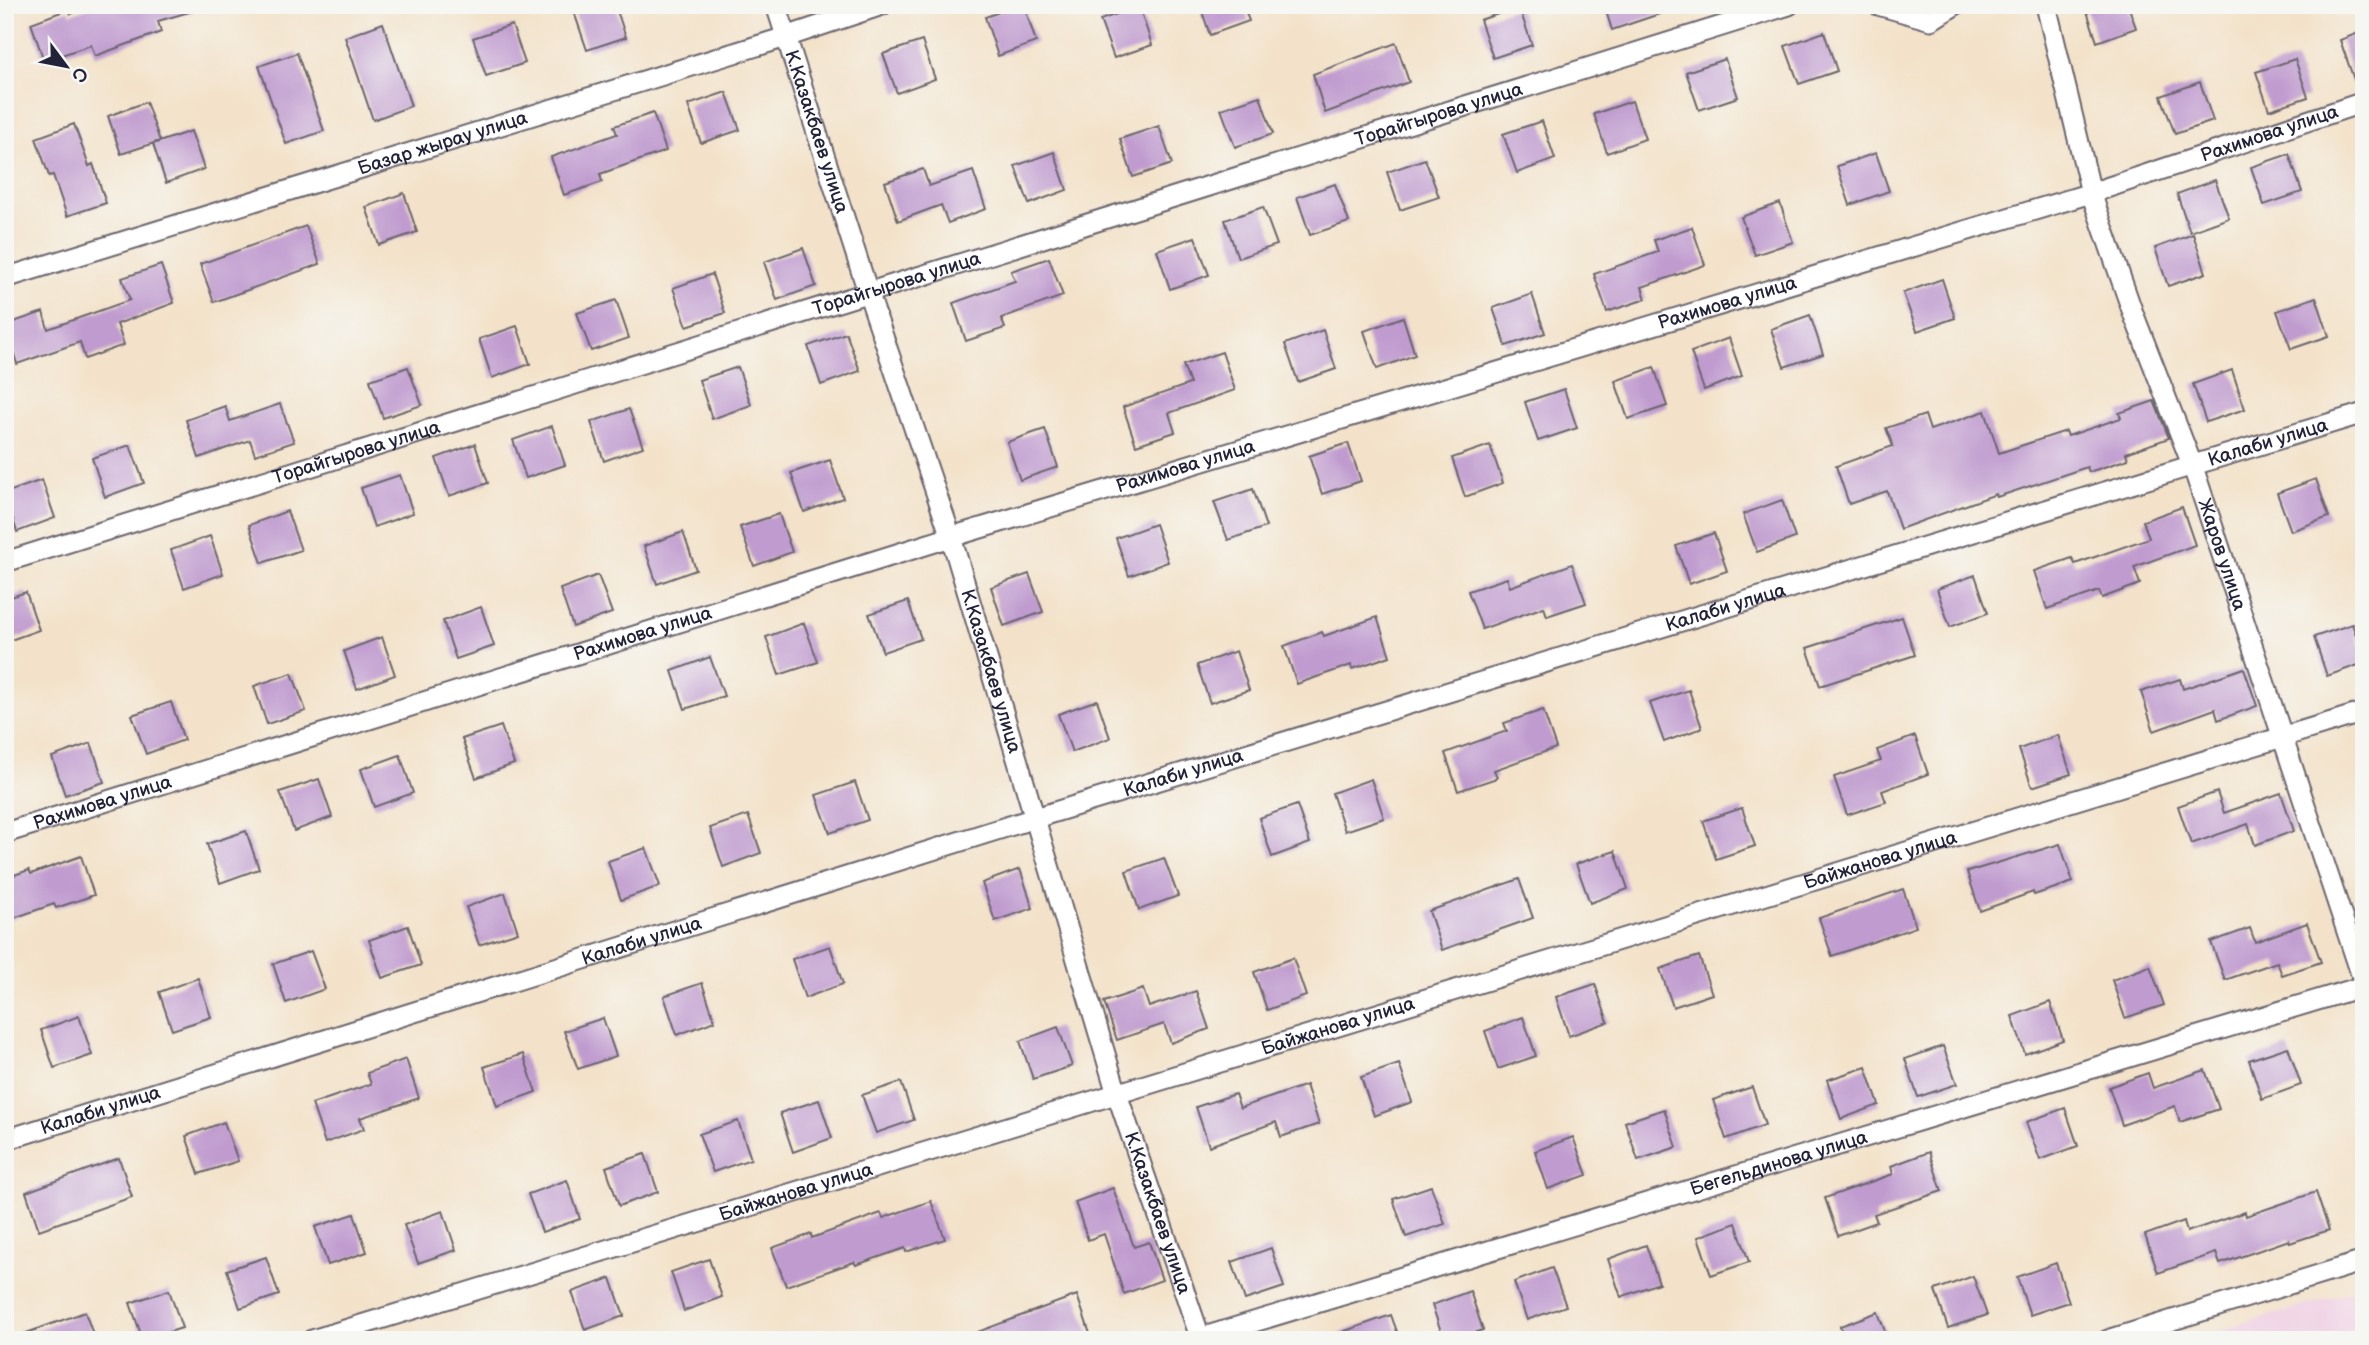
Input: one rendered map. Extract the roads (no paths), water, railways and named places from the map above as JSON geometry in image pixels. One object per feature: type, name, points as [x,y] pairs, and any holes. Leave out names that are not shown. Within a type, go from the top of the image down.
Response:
[{"type":"street","name":"К.Казакбаев улица","points":[[776,5],[868,292],[951,537],[1117,1094],[1198,1339]]},
{"type":"street","name":"Базар жырау улица","points":[[5,278],[882,5]]},
{"type":"street","name":"Торайгырова улица","points":[[5,562],[1789,5]]},
{"type":"street","points":[[1878,5],[1931,20],[1955,5]]},
{"type":"street","name":"Жаров улица","points":[[2046,5],[2091,193],[2133,313],[2193,467],[2364,985]]},
{"type":"street","name":"Рахимова улица","points":[[5,833],[951,537],[2091,193],[2364,102]]},
{"type":"street","name":"Калаби улица","points":[[5,1140],[1035,818],[2364,413]]},
{"type":"street","name":"Байжанова улица","points":[[312,1340],[2364,712]]},
{"type":"street","name":"Бегельдинова улица","points":[[1198,1339],[2364,985]]},
{"type":"street","points":[[2108,1340],[2364,1261]]}]
